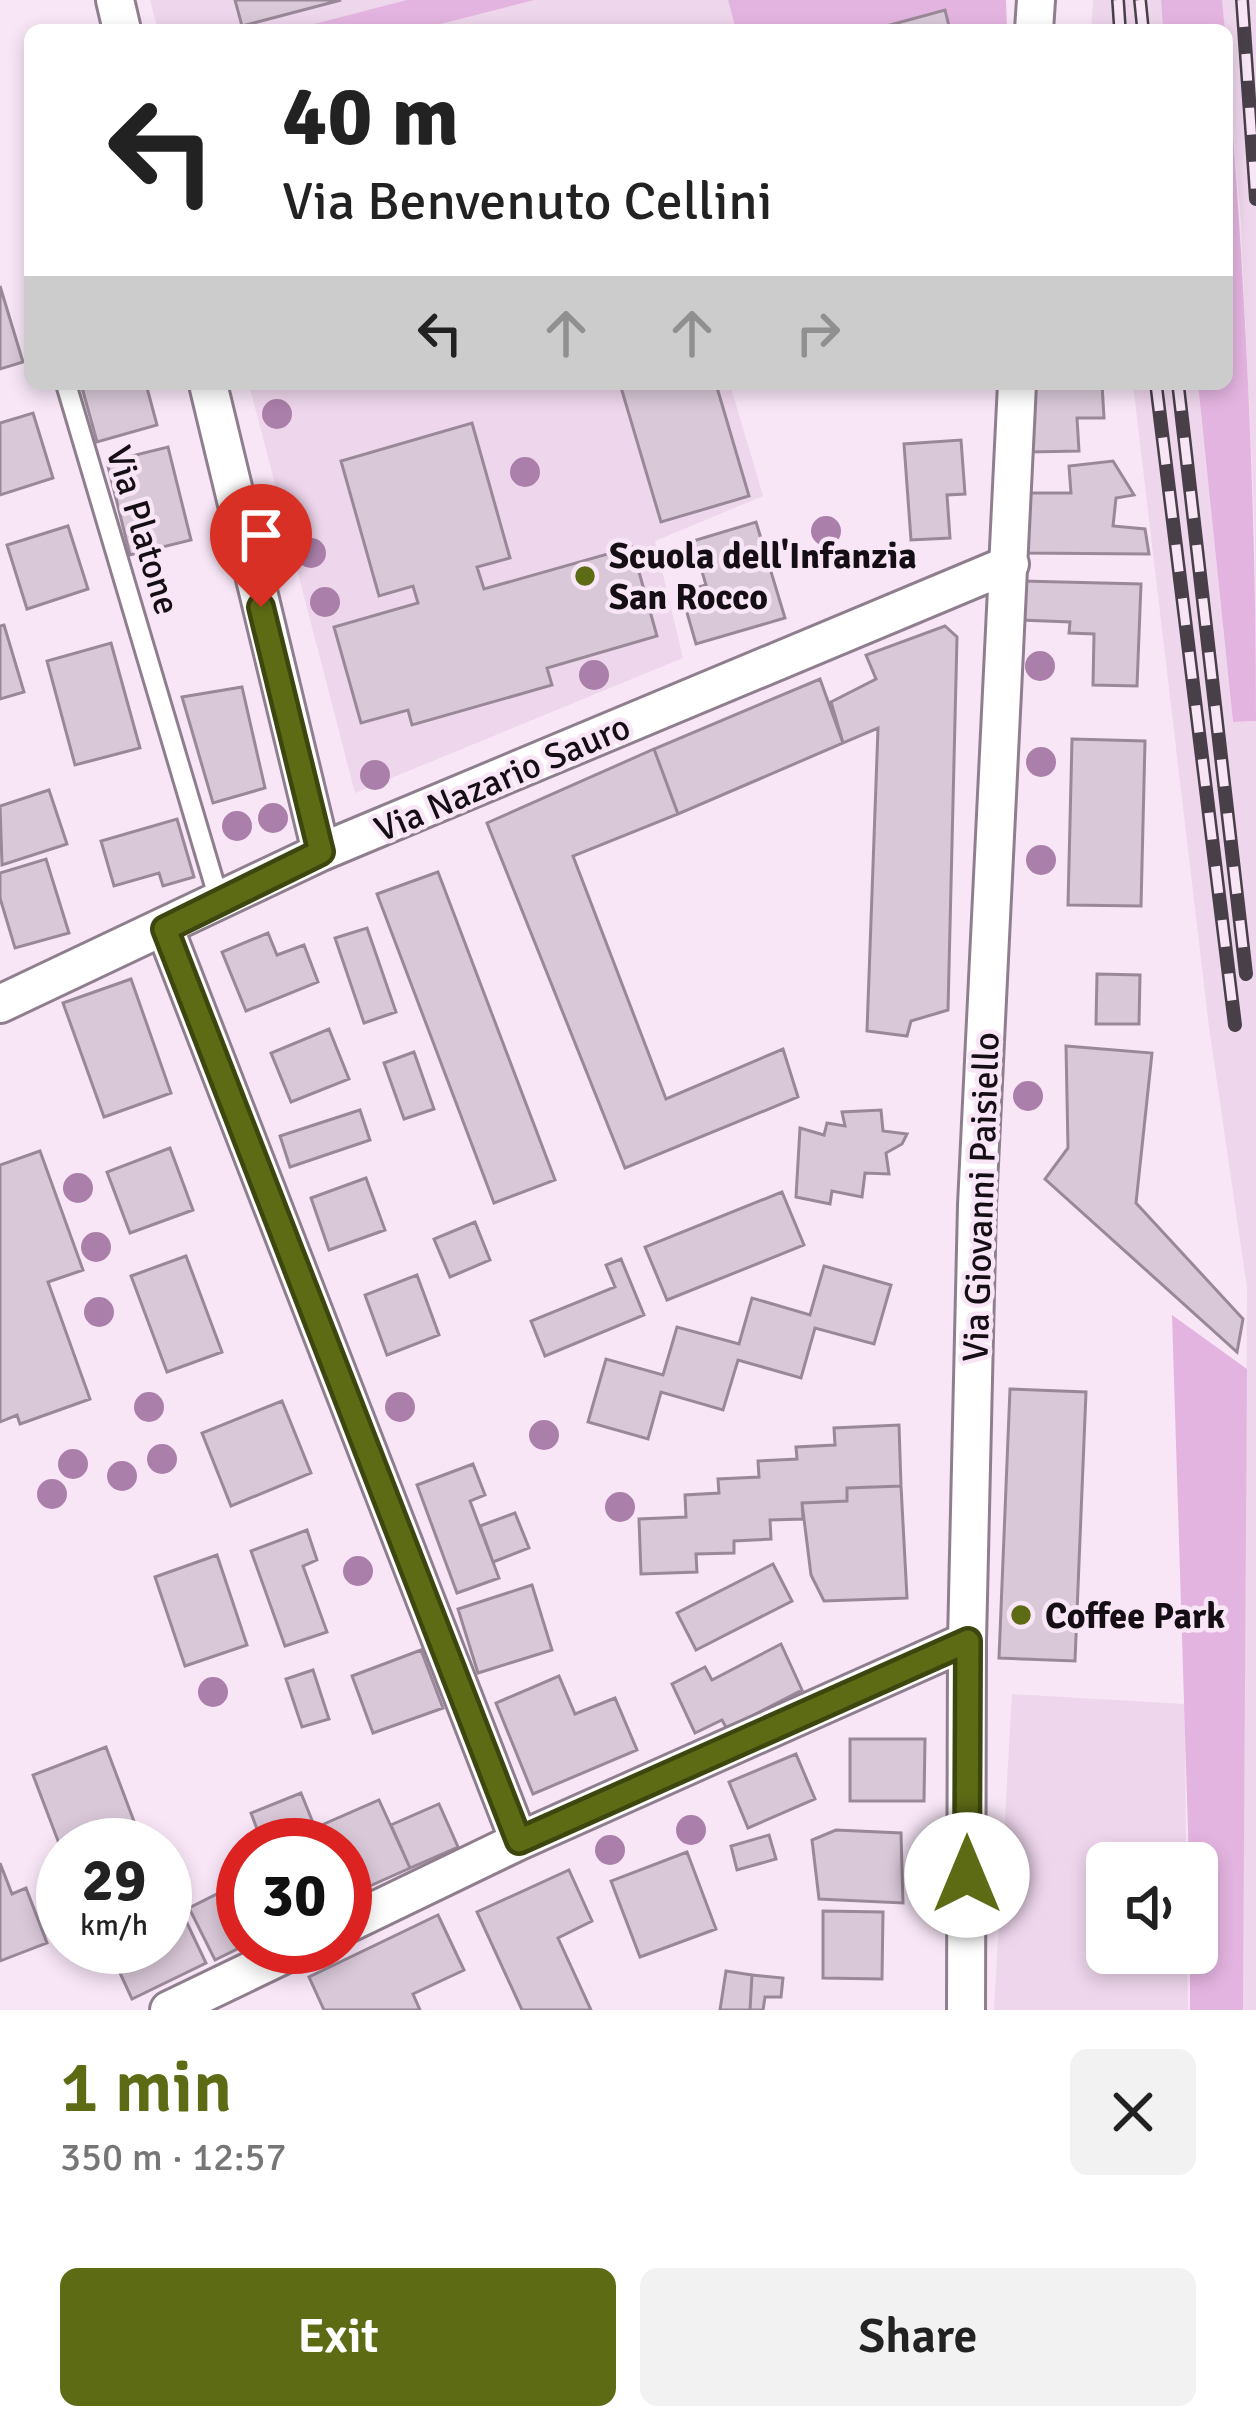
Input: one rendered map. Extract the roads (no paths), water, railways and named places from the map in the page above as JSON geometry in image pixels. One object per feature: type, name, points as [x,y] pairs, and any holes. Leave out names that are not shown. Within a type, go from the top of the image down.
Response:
[{"type":"street","points":[[209,390],[321,852]]},
{"type":"street","name":"Via Giovanni Paisiello","points":[[966,2010],[977,1205],[1017,390]]},
{"type":"street","name":"Via Nazario Sauro","points":[[2,995],[165,929],[321,852],[1010,564]]},
{"type":"street","points":[[165,929],[519,1841]]},
{"type":"street","points":[[372,1912],[519,1841],[968,1641]]},
{"type":"street","points":[[169,2010],[244,1974]]},
{"type":"lane","name":"Via Platone","points":[[68,390],[220,903]]},
{"type":"railway","points":[[1118,0],[1120,24]]},
{"type":"railway","points":[[1140,0],[1142,24]]},
{"type":"railway","points":[[1242,0],[1256,199]]},
{"type":"railway","points":[[1157,390],[1235,1025]]},
{"type":"railway","points":[[1179,390],[1246,974]]},
{"type":"place","name":"Scuola dell'Infanzia San Rocco","points":[[585,576]]},
{"type":"place","name":"Coffee Park","points":[[1021,1615]]}]
